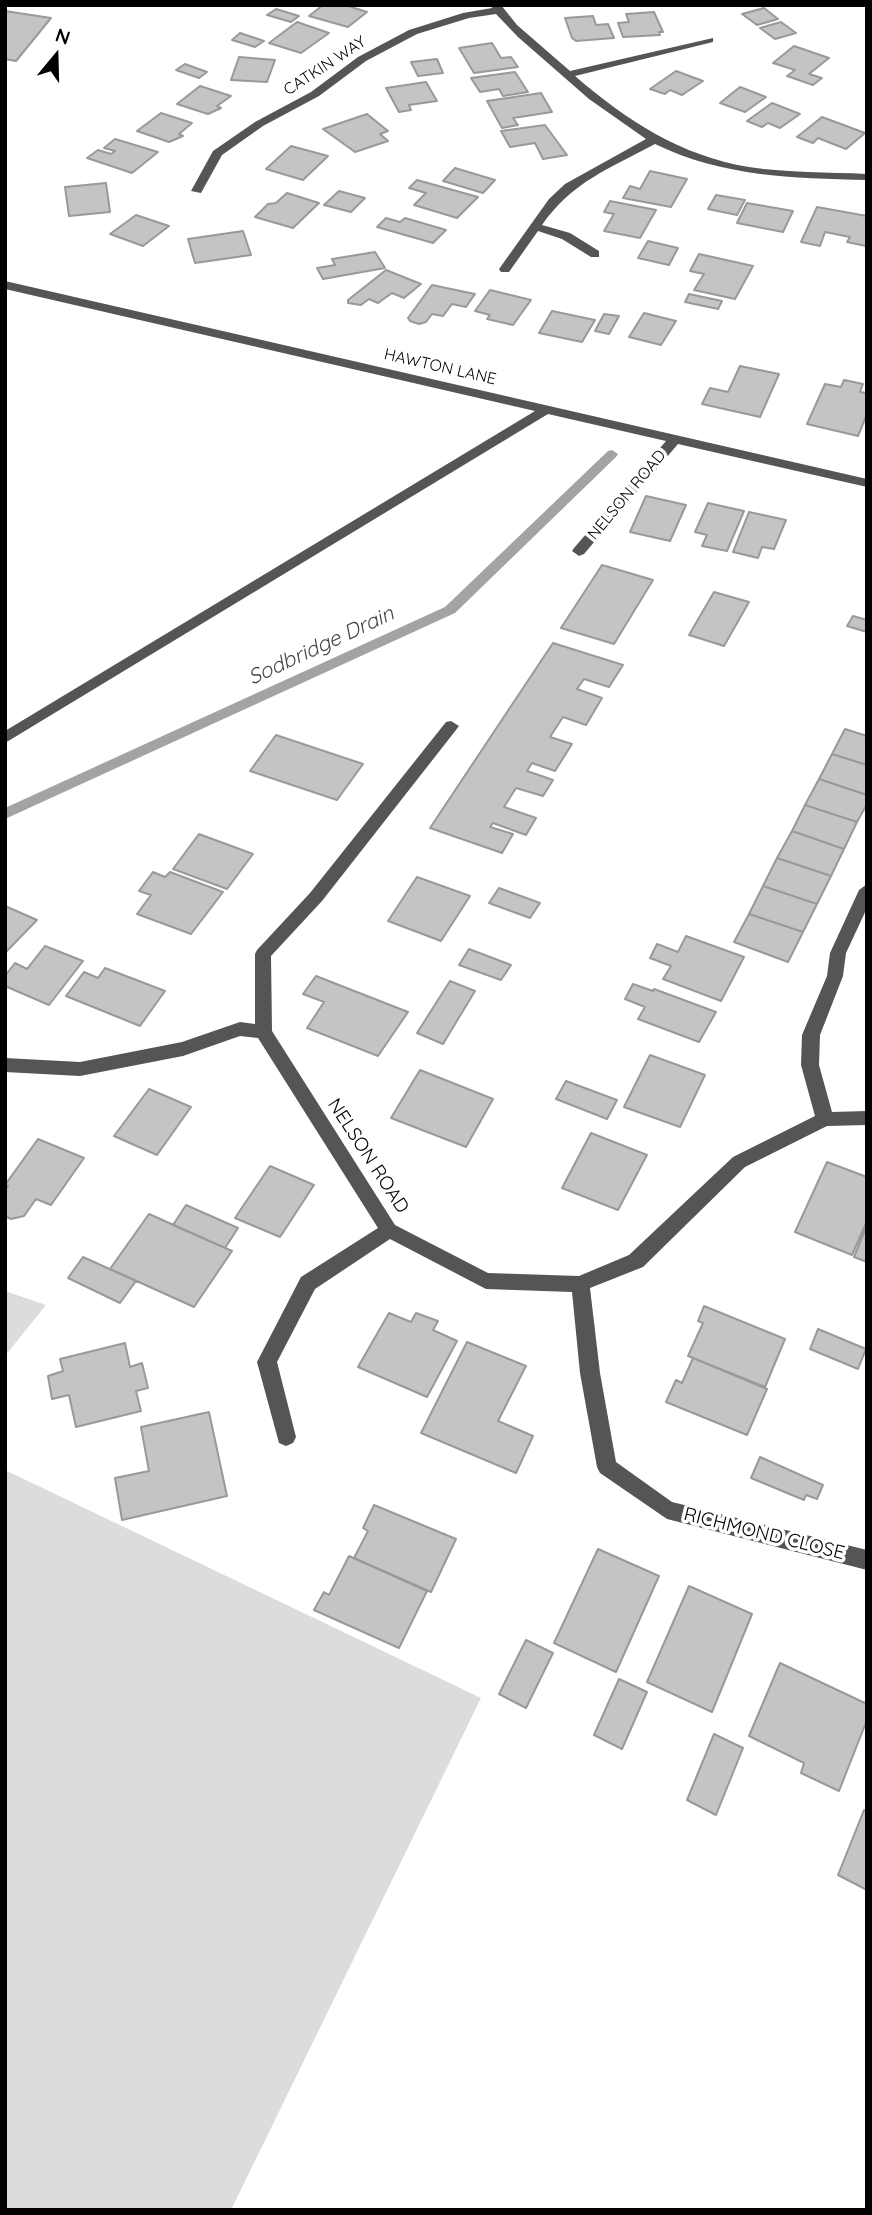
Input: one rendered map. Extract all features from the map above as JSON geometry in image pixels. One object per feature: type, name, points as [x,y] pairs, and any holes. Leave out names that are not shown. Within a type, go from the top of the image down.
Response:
[{"type":"street","name":"CATKIN WAY","points":[[197,191],[217,153],[259,124],[315,94],[362,59],[413,32],[498,8],[567,75],[617,117],[653,139],[733,168],[867,177]]},
{"type":"street","points":[[567,75],[709,40]]},
{"type":"street","points":[[505,269],[553,201],[569,186],[653,139]]},
{"type":"street","points":[[537,227],[566,236],[594,254]]},
{"type":"street","name":"HAWTON LANE","points":[[5,285],[867,483]]},
{"type":"street","points":[[5,738],[547,409]]},
{"type":"street","name":"NELSON ROAD","points":[[579,551],[675,439]]},
{"type":"street","points":[[5,1065],[80,1069],[183,1049],[240,1029],[263,1032],[263,954],[316,897],[451,726]]},
{"type":"street","points":[[825,1119],[810,1065],[811,1035],[835,976],[838,953],[867,890]]},
{"type":"street","name":"NELSON ROAD","points":[[263,1032],[389,1230],[486,1281],[580,1284],[636,1261],[739,1162],[825,1119],[867,1118]]},
{"type":"street","points":[[286,1437],[267,1362],[308,1283],[389,1230]]},
{"type":"street","name":"RICHMOND CLOSE","points":[[580,1284],[590,1373],[607,1467],[667,1510],[867,1560]]},
{"type":"shaded area","points":[[5,1291],[46,1305],[5,1356]]},
{"type":"shaded area","points":[[5,1470],[481,1698],[231,2210],[5,2210]]},
{"type":"building","points":[[323,5],[345,5],[367,12],[348,27],[309,16]]},
{"type":"building","points":[[764,8],[778,19],[757,25],[742,14]]},
{"type":"building","points":[[276,9],[299,16],[291,22],[267,15]]},
{"type":"building","points":[[5,11],[51,18],[16,61],[5,59]]},
{"type":"building","points":[[654,12],[663,32],[659,32],[660,35],[623,37],[618,23],[629,22],[626,14]]},
{"type":"building","points":[[593,16],[596,25],[608,24],[614,38],[576,41],[572,38],[565,18]]},
{"type":"building","points":[[297,22],[329,33],[301,53],[269,43]]},
{"type":"building","points":[[781,22],[796,33],[775,39],[760,28]]},
{"type":"building","points":[[240,33],[264,41],[255,47],[232,40]]},
{"type":"building","points":[[492,43],[501,58],[511,57],[518,67],[474,73],[459,48]]},
{"type":"building","points":[[794,46],[829,58],[809,74],[822,78],[813,85],[787,76],[795,70],[773,63]]},
{"type":"building","points":[[239,57],[275,60],[267,82],[231,80]]},
{"type":"building","points":[[437,59],[443,73],[418,76],[411,62]]},
{"type":"building","points":[[185,64],[207,72],[199,78],[176,70]]},
{"type":"building","points":[[676,71],[703,81],[682,95],[670,90],[665,94],[650,89]]},
{"type":"building","points":[[515,72],[528,92],[503,96],[499,89],[480,92],[471,78]]},
{"type":"building","points":[[426,82],[437,101],[409,105],[411,110],[399,112],[386,88]]},
{"type":"building","points":[[200,86],[231,96],[217,106],[221,108],[208,114],[177,104]]},
{"type":"building","points":[[740,87],[766,97],[745,112],[720,103]]},
{"type":"building","points":[[541,93],[552,112],[513,118],[518,125],[502,128],[487,101]]},
{"type":"building","points":[[772,103],[800,114],[780,128],[768,123],[762,127],[747,121]]},
{"type":"building","points":[[161,113],[192,123],[179,134],[183,136],[169,142],[137,131]]},
{"type":"building","points":[[367,114],[388,131],[380,134],[388,141],[355,152],[323,129]]},
{"type":"building","points":[[822,117],[865,133],[846,149],[818,138],[813,143],[797,137]]},
{"type":"building","points":[[545,125],[567,155],[543,159],[535,143],[510,147],[501,131]]},
{"type":"building","points":[[115,139],[158,152],[132,173],[87,158],[98,150],[111,154],[115,151],[104,148]]},
{"type":"building","points":[[291,146],[328,156],[303,180],[266,169]]},
{"type":"building","points":[[455,168],[495,180],[483,193],[443,181]]},
{"type":"building","points":[[650,171],[687,179],[671,207],[623,198],[630,186],[640,189]]},
{"type":"building","points":[[417,180],[478,197],[457,218],[414,205],[426,193],[409,188]]},
{"type":"building","points":[[106,183],[110,212],[69,216],[65,187]]},
{"type":"building","points":[[339,191],[365,198],[351,212],[324,205]]},
{"type":"building","points":[[287,193],[319,203],[293,228],[255,217],[268,204],[276,203]]},
{"type":"building","points":[[716,195],[745,200],[737,215],[708,209]]},
{"type":"building","points":[[610,201],[656,210],[640,238],[604,231],[614,214],[604,212]]},
{"type":"building","points":[[747,203],[793,211],[783,232],[737,223]]},
{"type":"building","points":[[817,207],[867,216],[866,246],[847,242],[850,237],[825,232],[820,246],[801,242]]},
{"type":"building","points":[[136,215],[169,226],[143,246],[110,234]]},
{"type":"building","points":[[386,218],[400,222],[405,218],[446,230],[433,243],[377,227]]},
{"type":"building","points":[[243,231],[251,255],[195,263],[188,239]]},
{"type":"building","points":[[648,241],[678,248],[669,265],[638,258]]},
{"type":"building","points":[[375,252],[385,268],[323,279],[317,268],[335,265],[332,259]]},
{"type":"building","points":[[699,254],[753,266],[735,299],[694,290],[704,274],[690,271]]},
{"type":"building","points":[[386,270],[421,284],[404,298],[392,293],[378,303],[369,299],[361,305],[348,303],[348,300]]},
{"type":"building","points":[[432,285],[475,294],[466,307],[452,304],[443,316],[432,314],[426,322],[419,324],[410,321],[408,318]]},
{"type":"building","points":[[490,290],[531,300],[513,325],[487,319],[490,315],[475,311]]},
{"type":"building","points":[[689,294],[722,301],[718,309],[685,302]]},
{"type":"building","points":[[552,311],[595,320],[582,342],[539,333]]},
{"type":"building","points":[[644,313],[676,321],[661,345],[629,337]]},
{"type":"building","points":[[604,314],[619,316],[609,334],[595,331]]},
{"type":"building","points":[[740,366],[779,374],[760,417],[702,404],[710,388],[728,392]]},
{"type":"building","points":[[844,380],[863,384],[860,392],[867,393],[867,414],[858,436],[807,424],[825,384],[841,387]]},
{"type":"building","points":[[646,496],[686,505],[670,541],[630,532]]},
{"type":"building","points":[[708,503],[744,511],[727,551],[702,546],[707,535],[695,532]]},
{"type":"building","points":[[749,512],[786,520],[774,549],[762,547],[758,558],[733,552]]},
{"type":"building","points":[[602,565],[653,580],[614,644],[561,628]]},
{"type":"building","points":[[714,592],[749,602],[724,646],[689,635]]},
{"type":"building","points":[[853,616],[867,620],[867,632],[847,626]]},
{"type":"building","points":[[553,643],[623,665],[609,687],[584,679],[577,689],[602,698],[586,725],[563,717],[550,737],[572,744],[555,771],[532,763],[527,771],[553,780],[543,796],[516,788],[504,807],[536,818],[526,835],[493,823],[490,827],[513,834],[502,853],[430,828]]},
{"type":"building","points":[[845,729],[867,736],[867,765],[832,754]]},
{"type":"building","points":[[276,735],[363,764],[337,800],[250,771]]},
{"type":"building","points":[[832,754],[867,765],[867,795],[819,779]]},
{"type":"building","points":[[819,779],[867,795],[867,804],[857,822],[805,805]]},
{"type":"building","points":[[805,805],[857,822],[844,849],[792,831]]},
{"type":"building","points":[[792,831],[844,849],[831,876],[777,858]]},
{"type":"building","points":[[199,834],[253,854],[227,889],[173,869]]},
{"type":"building","points":[[777,858],[831,876],[817,904],[763,886]]},
{"type":"building","points":[[153,872],[165,877],[170,872],[223,892],[191,934],[137,914],[151,895],[139,891]]},
{"type":"building","points":[[417,877],[470,896],[441,941],[388,921]]},
{"type":"building","points":[[763,886],[817,904],[803,932],[749,914]]},
{"type":"building","points":[[499,888],[540,903],[530,918],[489,903]]},
{"type":"building","points":[[5,906],[37,920],[5,953]]},
{"type":"building","points":[[749,914],[803,932],[788,962],[734,942]]},
{"type":"building","points":[[686,936],[744,957],[721,1001],[663,979],[671,966],[650,958],[657,944],[678,952]]},
{"type":"building","points":[[45,946],[83,961],[49,1005],[5,986],[5,976],[15,963],[27,969]]},
{"type":"building","points":[[469,949],[511,965],[501,980],[459,965]]},
{"type":"building","points":[[105,968],[165,991],[140,1026],[66,996],[84,972],[98,978]]},
{"type":"building","points":[[316,976],[408,1012],[378,1056],[307,1028],[324,1002],[303,994]]},
{"type":"building","points":[[450,981],[475,991],[443,1044],[417,1033]]},
{"type":"building","points":[[633,984],[716,1012],[699,1042],[638,1019],[645,1007],[625,999]]},
{"type":"building","points":[[650,1055],[705,1075],[680,1127],[624,1107]]},
{"type":"building","points":[[420,1070],[493,1099],[466,1147],[391,1118]]},
{"type":"building","points":[[566,1081],[617,1100],[607,1119],[556,1099]]},
{"type":"building","points":[[149,1089],[191,1107],[157,1155],[114,1136]]},
{"type":"building","points":[[591,1133],[647,1155],[618,1210],[562,1188]]},
{"type":"building","points":[[38,1139],[84,1158],[51,1205],[36,1199],[24,1216],[11,1219],[5,1216],[5,1190],[8,1186],[5,1185]]},
{"type":"building","points":[[827,1162],[867,1177],[867,1221],[852,1255],[795,1232]]},
{"type":"building","points":[[270,1166],[314,1185],[280,1237],[235,1218]]},
{"type":"building","points":[[186,1205],[238,1228],[225,1248],[173,1225]]},
{"type":"building","points":[[149,1214],[232,1251],[194,1307],[110,1269]]},
{"type":"building","points":[[867,1225],[867,1262],[854,1257]]},
{"type":"building","points":[[83,1257],[136,1281],[120,1303],[68,1278]]},
{"type":"building","points":[[704,1306],[785,1339],[765,1387],[688,1356],[703,1323],[698,1321]]},
{"type":"building","points":[[389,1313],[411,1322],[416,1313],[438,1321],[433,1330],[457,1341],[427,1397],[358,1367]]},
{"type":"building","points":[[818,1329],[866,1349],[858,1369],[810,1349]]},
{"type":"building","points":[[467,1342],[526,1366],[498,1421],[533,1436],[516,1473],[421,1433]]},
{"type":"building","points":[[125,1343],[130,1367],[142,1363],[148,1388],[136,1391],[141,1411],[76,1427],[69,1395],[52,1399],[48,1376],[63,1371],[60,1359]]},
{"type":"building","points":[[693,1358],[767,1389],[747,1435],[666,1402],[676,1380],[682,1383]]},
{"type":"building","points":[[209,1412],[227,1496],[122,1520],[115,1478],[149,1471],[141,1427]]},
{"type":"building","points":[[760,1457],[823,1485],[817,1499],[806,1495],[804,1500],[751,1478]]},
{"type":"building","points":[[374,1505],[456,1539],[431,1592],[354,1558],[368,1531],[363,1528]]},
{"type":"building","points":[[598,1549],[659,1576],[616,1672],[554,1643]]},
{"type":"building","points":[[349,1556],[427,1591],[399,1648],[314,1610],[324,1592],[329,1595]]},
{"type":"building","points":[[689,1586],[752,1614],[712,1712],[647,1682]]},
{"type":"building","points":[[526,1640],[553,1653],[526,1708],[499,1694]]},
{"type":"building","points":[[780,1663],[867,1704],[867,1720],[839,1791],[801,1773],[804,1763],[749,1736]]},
{"type":"building","points":[[619,1679],[647,1692],[622,1749],[594,1735]]},
{"type":"building","points":[[714,1734],[743,1748],[716,1815],[687,1800]]},
{"type":"building","points":[[864,1810],[867,1811],[867,1890],[838,1875]]},
{"type":"waterway","name":"Sodbridge Drain","points":[[5,814],[450,610],[612,454]]}]
